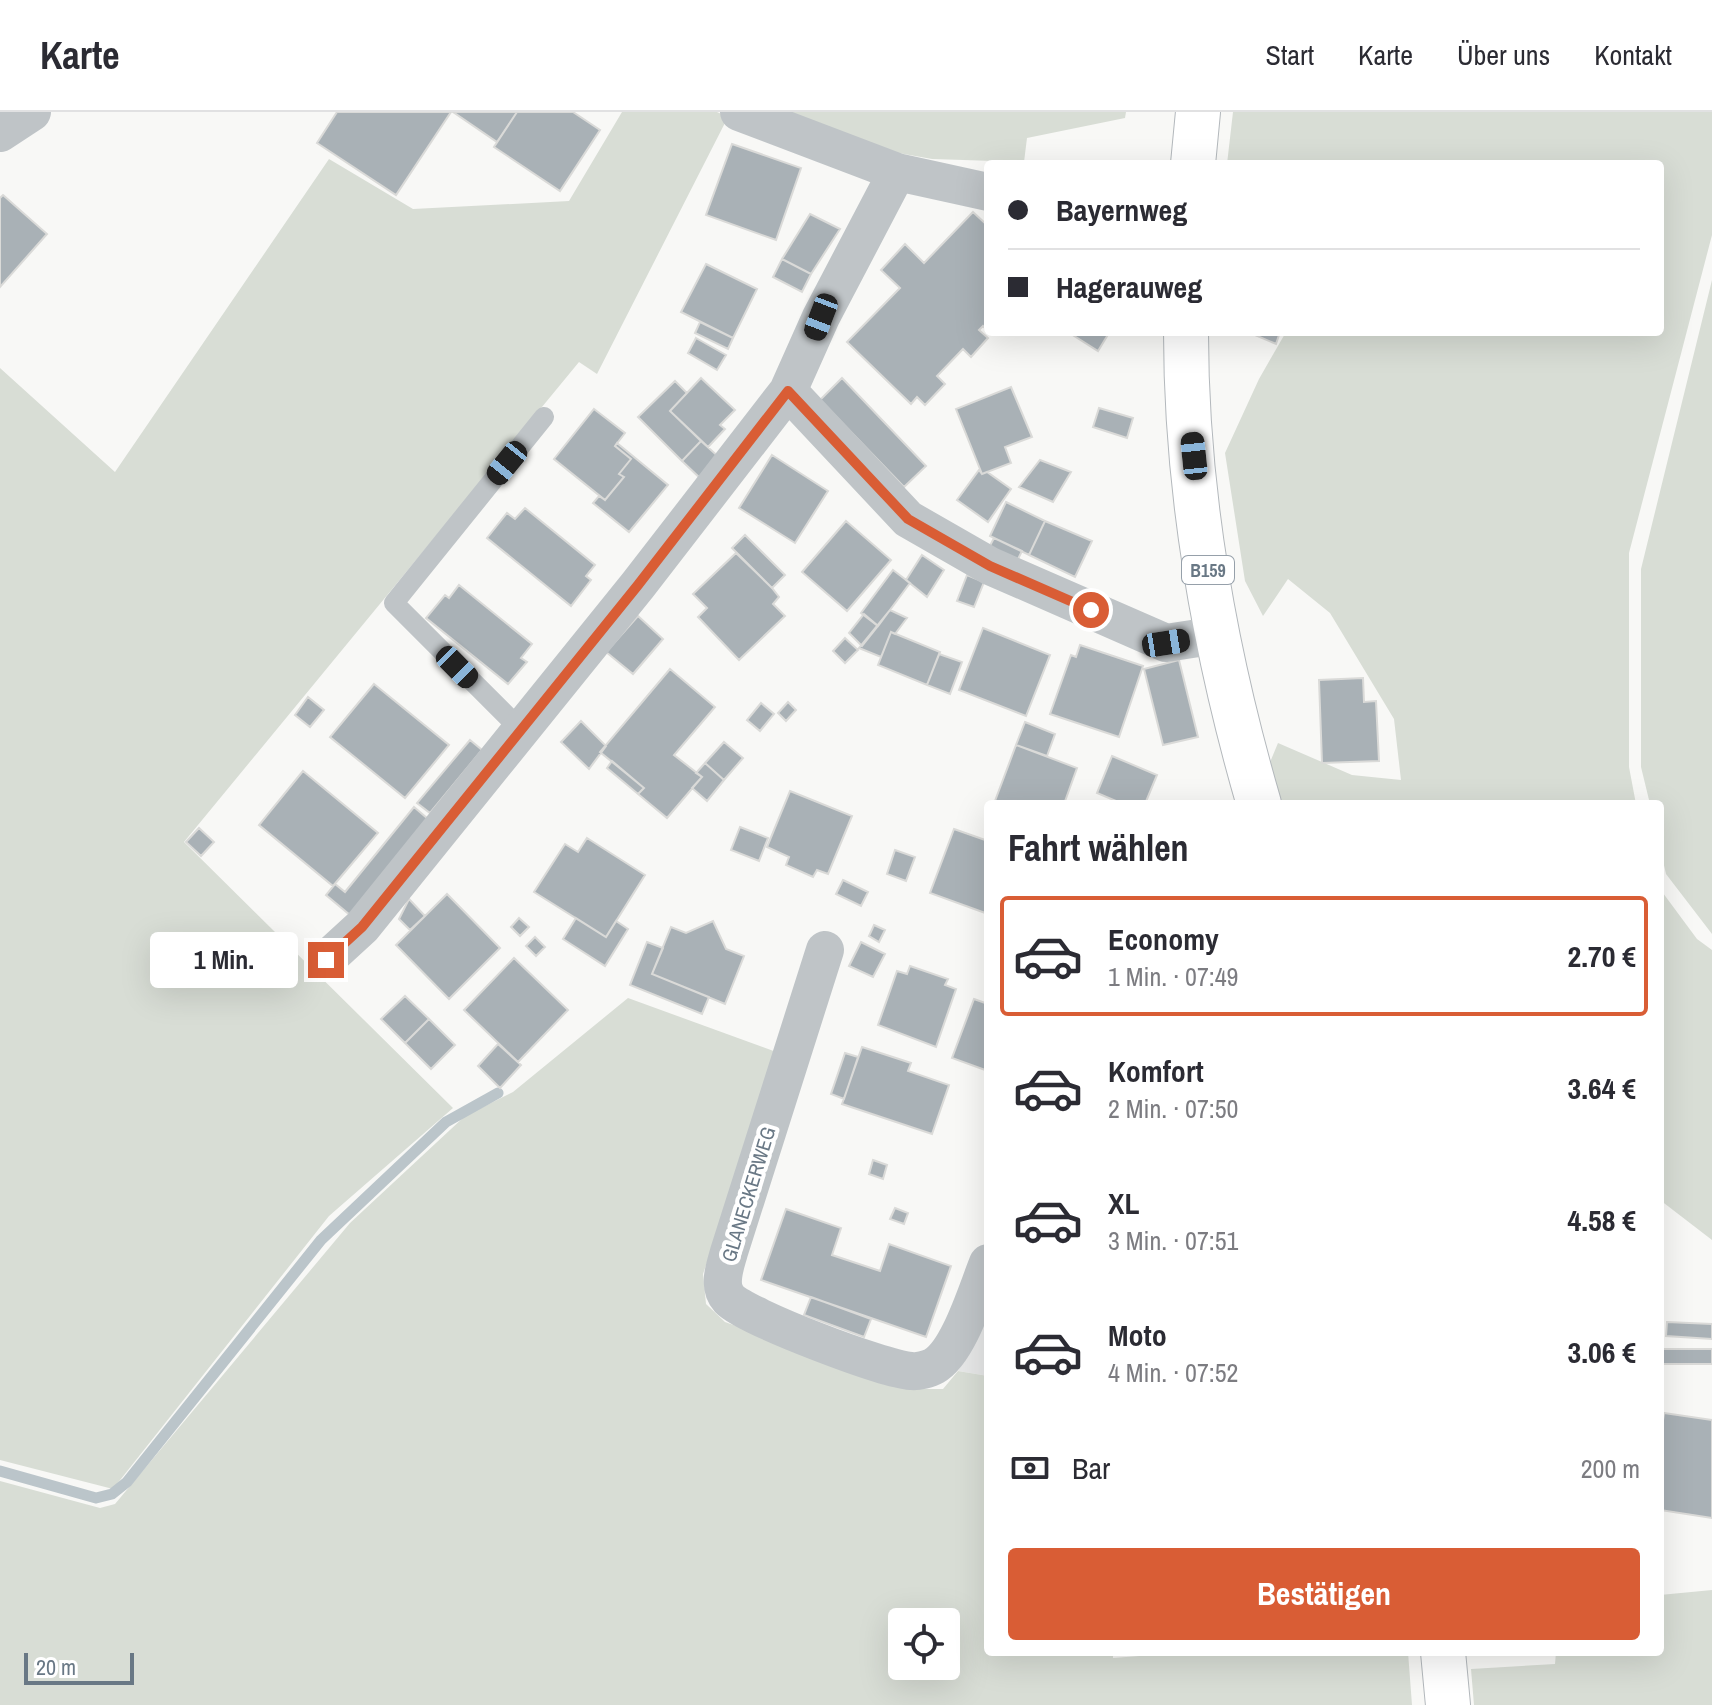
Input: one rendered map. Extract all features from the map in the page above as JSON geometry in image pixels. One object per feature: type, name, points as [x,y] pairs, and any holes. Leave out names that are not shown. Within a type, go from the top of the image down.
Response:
[{"type":"main road","points":[[1193,160],[1198,112]]},
{"type":"main road","name":"B159","points":[[1186,336],[1195,466],[1218,635],[1238,731],[1258,800]]},
{"type":"main road","points":[[1443,1656],[1448,1705]]},
{"type":"street","points":[[0,133],[32,112]]},
{"type":"street","points":[[739,112],[897,172],[984,191]]},
{"type":"street","points":[[326,960],[362,927],[788,391],[821,317],[897,172]]},
{"type":"street","points":[[788,391],[908,519],[990,566],[1166,643],[1218,635]]},
{"type":"street","name":"GLANECKERWEG","points":[[825,950],[729,1252],[722,1279],[727,1297],[748,1313],[888,1366],[913,1372],[935,1365],[953,1345],[984,1272]]},
{"type":"lane","points":[[521,730],[394,603],[544,417]]},
{"type":"shaded area","points":[[622,112],[717,112],[728,117],[597,374],[579,362],[184,842],[453,1108],[329,1216],[113,1489],[0,1460],[0,368],[115,472],[329,159],[413,209],[569,201]]},
{"type":"shaded area","points":[[764,112],[1126,112],[1125,118],[1027,138],[1024,160],[932,159],[848,144]]},
{"type":"shaded area","points":[[1233,112],[1712,112],[1712,235],[1629,553],[1629,767],[1635,800],[1280,800],[1268,767],[1278,743],[1352,775],[1401,780],[1394,719],[1330,613],[1288,579],[1263,616],[1245,581],[1225,453],[1259,379],[1284,336],[1664,336],[1664,160],[1227,160]]},
{"type":"shaded area","points":[[1712,280],[1712,934],[1666,874],[1664,800],[1649,800],[1641,767],[1641,569]]},
{"type":"shaded area","points":[[1664,894],[1697,939],[1712,950],[1712,1240],[1664,1203]]},
{"type":"shaded area","points":[[628,998],[779,1053],[703,1274],[706,1304],[725,1322],[914,1389],[943,1389],[958,1371],[984,1375],[984,1656],[1408,1656],[1412,1705],[0,1705],[0,1481],[100,1508],[115,1504],[350,1223],[465,1116],[513,1092]]},
{"type":"shaded area","points":[[984,1313],[984,1375],[958,1371]]},
{"type":"shaded area","points":[[1712,1590],[1712,1705],[1474,1705],[1471,1669],[1555,1664],[1556,1656],[1664,1656],[1664,1595]]},
{"type":"building","points":[[337,112],[451,112],[396,195],[317,143]]},
{"type":"building","points":[[453,112],[517,112],[497,142]]},
{"type":"building","points":[[517,112],[573,112],[600,130],[560,191],[494,147]]},
{"type":"building","points":[[732,144],[801,168],[776,240],[706,215]]},
{"type":"building","points":[[3,195],[47,234],[0,287],[0,198]]},
{"type":"building","points":[[973,212],[984,222],[984,327],[979,330],[988,338],[971,357],[963,349],[937,376],[945,384],[925,405],[917,397],[911,404],[847,342],[900,288],[881,270],[905,244],[924,263]]},
{"type":"building","points":[[810,214],[840,229],[811,274],[782,259]]},
{"type":"building","points":[[782,259],[811,274],[802,292],[773,277]]},
{"type":"building","points":[[706,264],[757,289],[733,338],[681,312]]},
{"type":"building","points":[[700,322],[733,338],[728,349],[695,333]]},
{"type":"building","points":[[1074,336],[1107,336],[1098,351]]},
{"type":"building","points":[[1257,336],[1279,336],[1276,344]]},
{"type":"building","points":[[696,338],[726,355],[717,370],[688,353]]},
{"type":"building","points":[[701,378],[735,410],[720,425],[725,429],[708,447],[670,411]]},
{"type":"building","points":[[842,378],[926,466],[904,487],[820,400]]},
{"type":"building","points":[[675,381],[687,393],[670,411],[701,441],[682,461],[638,417]]},
{"type":"building","points":[[1011,387],[1032,437],[1005,447],[1011,463],[982,474],[956,409]]},
{"type":"building","points":[[1099,408],[1133,418],[1127,438],[1093,427]]},
{"type":"building","points":[[594,409],[625,433],[615,446],[631,459],[619,474],[624,477],[605,500],[554,459]]},
{"type":"building","points":[[701,441],[721,459],[701,479],[682,461]]},
{"type":"building","points":[[617,443],[668,485],[629,532],[593,503],[599,496],[605,500],[624,477],[619,474],[631,459],[615,446]]},
{"type":"building","points":[[772,455],[828,491],[795,543],[739,508]]},
{"type":"building","points":[[1040,460],[1071,472],[1053,502],[1019,487]]},
{"type":"building","points":[[979,470],[1011,489],[988,522],[957,500]]},
{"type":"building","points":[[1006,502],[1045,521],[1029,555],[990,536]]},
{"type":"building","points":[[525,508],[595,565],[586,576],[591,580],[571,606],[487,538],[507,513],[515,519]]},
{"type":"building","points":[[846,521],[891,560],[847,611],[802,572]]},
{"type":"building","points":[[1045,521],[1092,541],[1075,577],[1029,555]]},
{"type":"building","points":[[745,535],[785,575],[772,588],[732,548]]},
{"type":"building","points":[[994,538],[1022,551],[1014,567],[986,553]]},
{"type":"building","points":[[736,553],[779,597],[773,604],[785,616],[739,660],[698,617],[707,608],[693,594]]},
{"type":"building","points":[[922,555],[944,570],[927,597],[906,580]]},
{"type":"building","points":[[893,570],[910,583],[878,626],[861,613]]},
{"type":"building","points":[[967,575],[984,582],[974,607],[957,601]]},
{"type":"building","points":[[459,585],[532,644],[521,658],[527,662],[508,684],[426,618],[445,595],[449,598]]},
{"type":"building","points":[[890,610],[907,618],[895,634],[891,632],[881,657],[859,648]]},
{"type":"building","points":[[864,614],[878,626],[862,646],[849,633]]},
{"type":"building","points":[[638,616],[663,639],[633,674],[606,652]]},
{"type":"building","points":[[983,628],[1050,655],[1026,716],[959,690]]},
{"type":"building","points":[[891,632],[940,652],[927,685],[878,665]]},
{"type":"building","points":[[845,638],[858,650],[845,663],[833,651]]},
{"type":"building","points":[[1080,645],[1143,666],[1119,737],[1050,714],[1071,655],[1076,657]]},
{"type":"building","points":[[939,654],[962,662],[950,694],[927,685]]},
{"type":"building","points":[[1179,660],[1198,737],[1163,745],[1144,669]]},
{"type":"building","points":[[670,669],[715,707],[674,755],[702,777],[667,818],[638,794],[644,788],[600,752]]},
{"type":"building","points":[[1363,678],[1364,702],[1376,701],[1379,761],[1322,763],[1319,680]]},
{"type":"building","points":[[374,684],[449,745],[405,798],[330,737]]},
{"type":"building","points":[[308,697],[324,710],[310,727],[295,715]]},
{"type":"building","points":[[788,702],[796,710],[786,721],[778,713]]},
{"type":"building","points":[[761,703],[774,714],[760,731],[747,720]]},
{"type":"building","points":[[581,721],[606,746],[589,769],[561,742]]},
{"type":"building","points":[[1025,722],[1055,734],[1047,756],[1016,745]]},
{"type":"building","points":[[470,740],[482,750],[430,813],[417,803]]},
{"type":"building","points":[[724,742],[743,758],[724,780],[705,763]]},
{"type":"building","points":[[1016,745],[1077,768],[1065,800],[995,800]]},
{"type":"building","points":[[1112,756],[1157,775],[1147,800],[1114,800],[1097,793]]},
{"type":"building","points":[[612,761],[644,788],[638,794],[607,768]]},
{"type":"building","points":[[705,763],[724,780],[707,801],[692,788],[702,777],[696,773]]},
{"type":"building","points":[[303,771],[378,833],[333,886],[259,825]]},
{"type":"building","points":[[790,791],[852,816],[828,874],[817,870],[813,877],[786,865],[789,857],[767,847]]},
{"type":"building","points":[[414,807],[428,819],[350,915],[326,895],[335,884],[345,892]]},
{"type":"building","points":[[740,827],[768,838],[759,861],[731,850]]},
{"type":"building","points":[[199,828],[214,842],[201,856],[186,842]]},
{"type":"building","points":[[954,829],[984,840],[984,913],[930,893]]},
{"type":"building","points":[[587,838],[645,875],[606,937],[534,892],[565,844],[578,852]]},
{"type":"building","points":[[895,850],[915,857],[906,881],[887,874]]},
{"type":"building","points":[[843,880],[868,892],[861,906],[836,894]]},
{"type":"building","points":[[447,894],[500,948],[449,999],[396,945]]},
{"type":"building","points":[[409,899],[425,916],[410,930],[399,919]]},
{"type":"building","points":[[519,918],[529,927],[520,936],[511,927]]},
{"type":"building","points":[[576,918],[606,937],[616,921],[628,929],[605,966],[563,939]]},
{"type":"building","points":[[713,921],[726,949],[744,956],[725,1004],[652,974],[671,927],[686,933]]},
{"type":"building","points":[[874,925],[885,930],[879,942],[869,936]]},
{"type":"building","points":[[535,937],[545,947],[536,956],[526,946]]},
{"type":"building","points":[[647,942],[663,948],[652,974],[709,997],[702,1014],[630,985]]},
{"type":"building","points":[[861,942],[885,954],[873,977],[849,966]]},
{"type":"building","points":[[514,958],[568,1010],[518,1062],[464,1010]]},
{"type":"building","points":[[910,966],[948,979],[945,985],[956,989],[936,1047],[878,1025],[897,971],[907,974]]},
{"type":"building","points":[[405,996],[429,1019],[405,1043],[381,1019]]},
{"type":"building","points":[[974,999],[984,1003],[984,1070],[952,1058]]},
{"type":"building","points":[[429,1019],[455,1045],[431,1069],[405,1043]]},
{"type":"building","points":[[498,1044],[521,1065],[500,1088],[478,1066]]},
{"type":"building","points":[[862,1047],[911,1063],[908,1071],[949,1085],[932,1134],[842,1104]]},
{"type":"building","points":[[845,1053],[858,1057],[844,1099],[831,1094]]},
{"type":"building","points":[[873,1160],[887,1165],[883,1179],[869,1174]]},
{"type":"building","points":[[895,1208],[908,1213],[904,1224],[890,1219]]},
{"type":"building","points":[[786,1209],[841,1228],[832,1255],[880,1271],[889,1244],[951,1266],[926,1337],[761,1280]]},
{"type":"building","points":[[811,1297],[871,1319],[864,1337],[804,1315]]},
{"type":"building","points":[[1667,1322],[1712,1324],[1712,1339],[1666,1336]]},
{"type":"building","points":[[1664,1349],[1712,1349],[1712,1364],[1664,1364]]},
{"type":"building","points":[[1664,1413],[1712,1420],[1712,1518],[1664,1511]]},
{"type":"waterway","points":[[0,1471],[96,1498],[112,1494],[127,1482],[321,1240],[446,1122],[498,1093]]},
{"type":"route","points":[[326,960],[362,927],[638,585],[788,391],[908,519],[990,566],[1091,610]]}]
